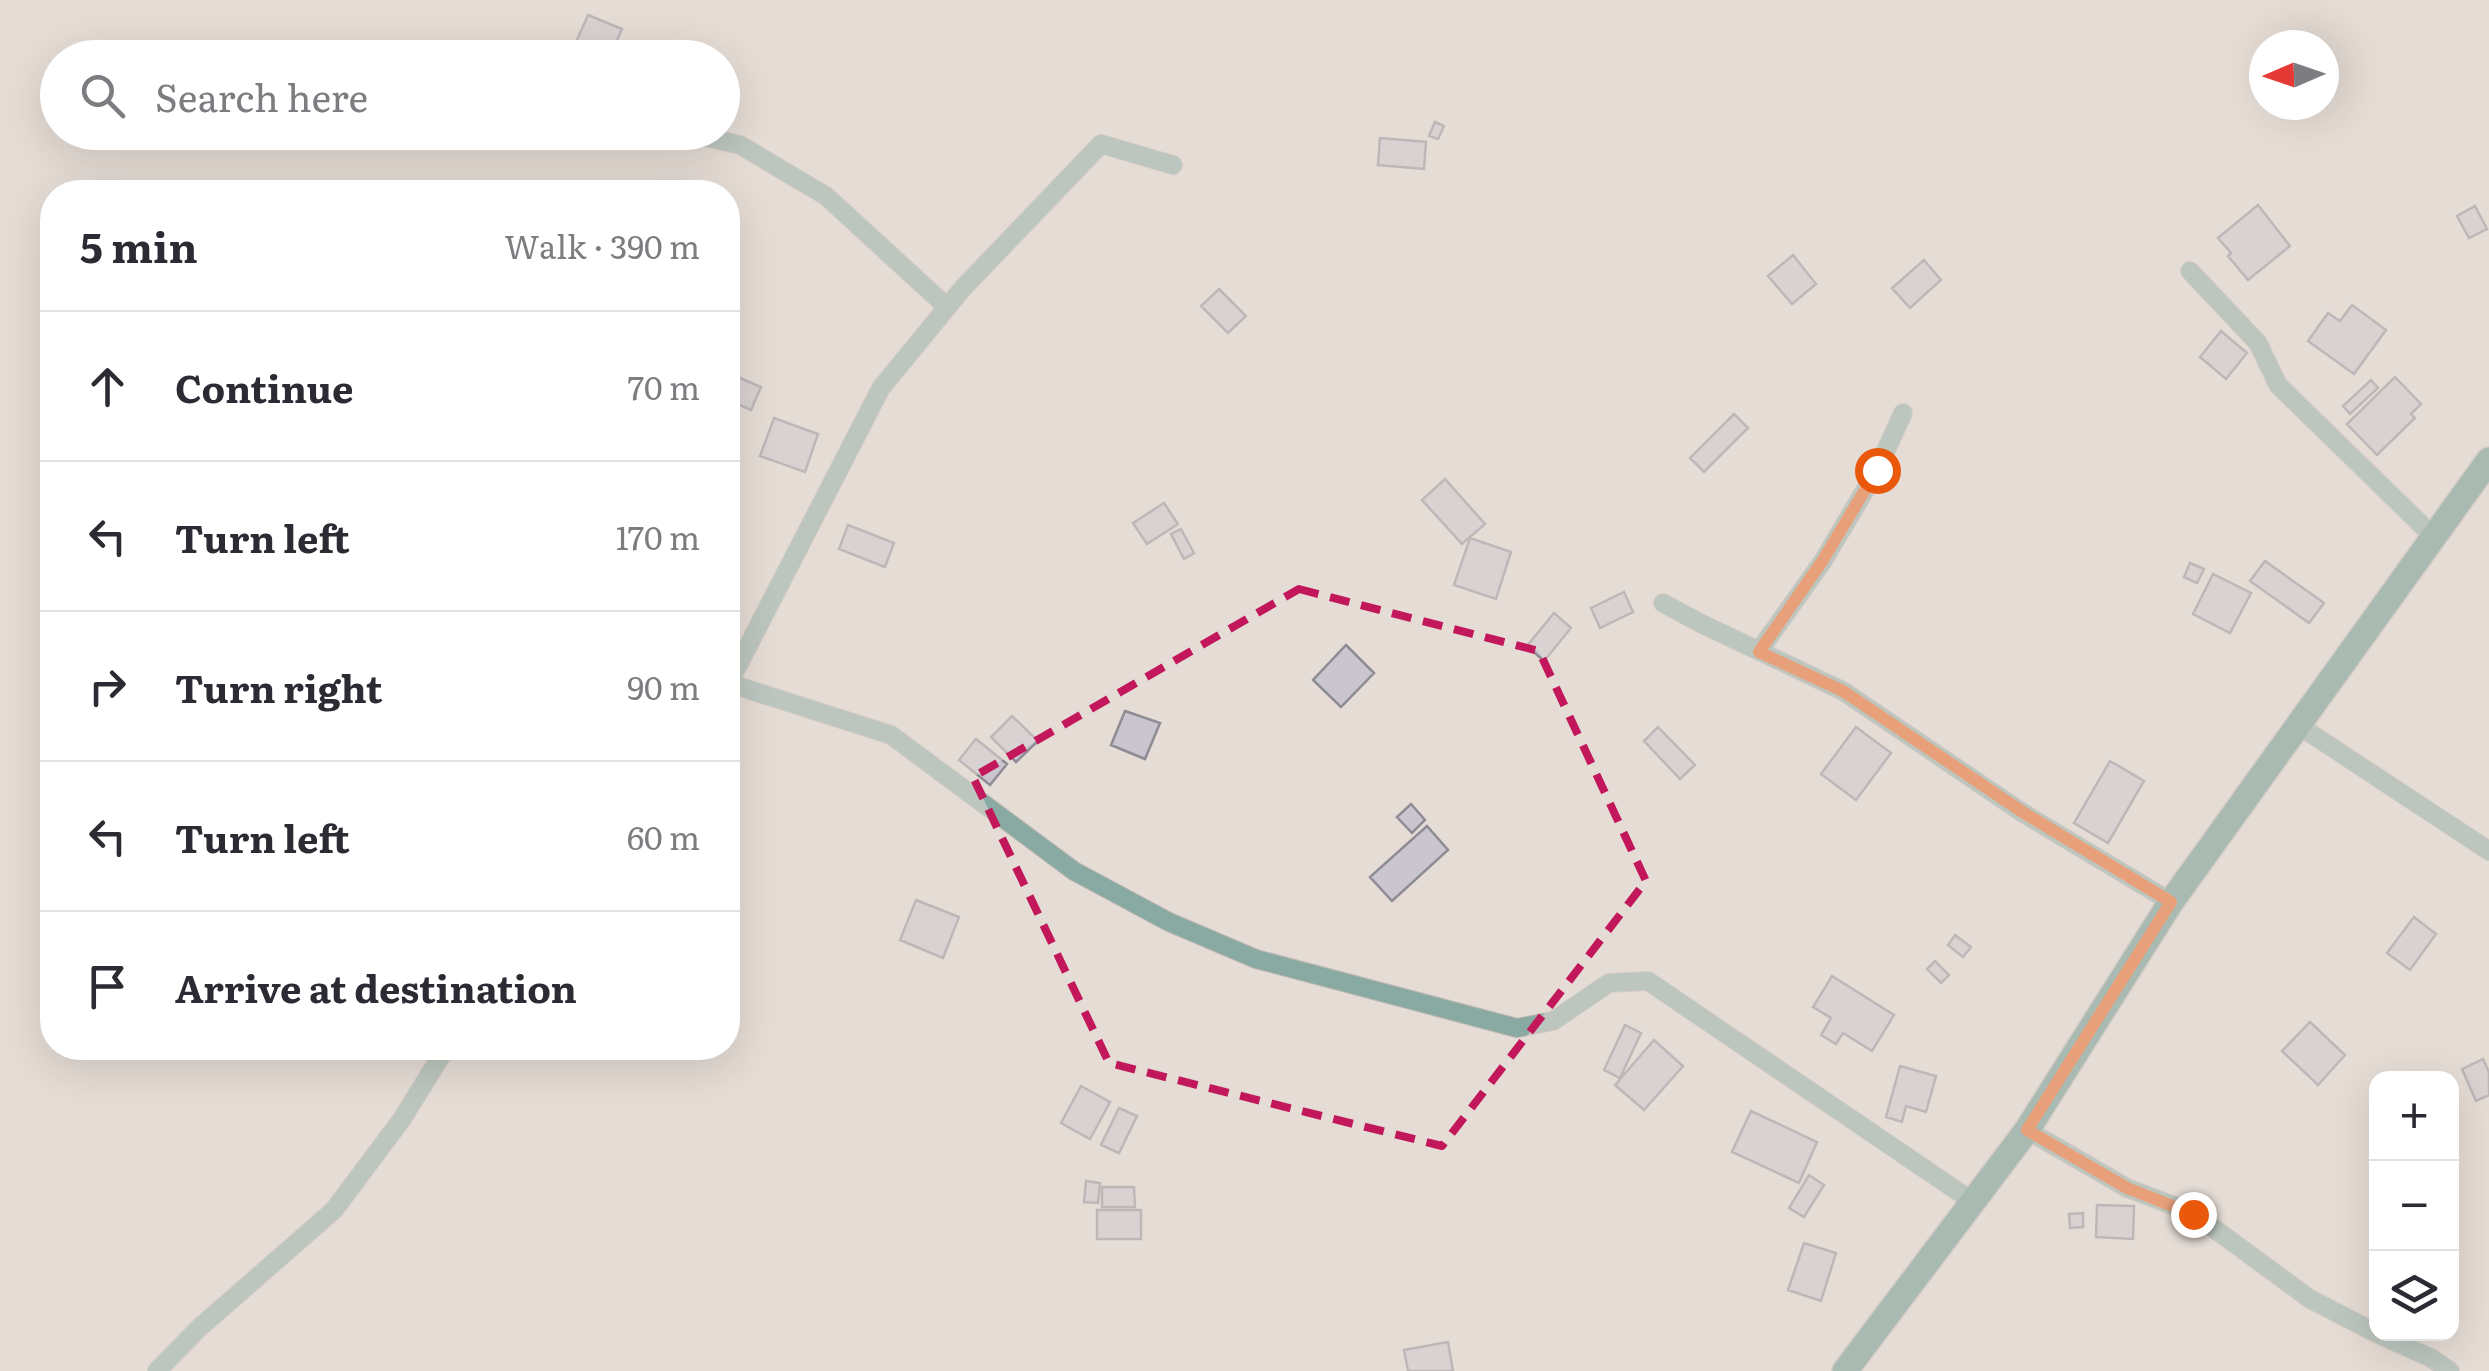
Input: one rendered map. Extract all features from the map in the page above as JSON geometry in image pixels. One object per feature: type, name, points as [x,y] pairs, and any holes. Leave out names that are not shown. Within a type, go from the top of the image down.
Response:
[{"type":"main road","points":[[1846,1371],[2027,1130],[2171,902],[2489,460]]},
{"type":"street","points":[[740,661],[881,388],[947,307],[1101,144],[1173,165]]},
{"type":"street","points":[[740,146],[826,196],[947,307]]},
{"type":"street","points":[[2190,271],[2258,343],[2278,386],[2434,537]]},
{"type":"street","points":[[1759,652],[1823,560],[1877,470],[1903,414]]},
{"type":"street","points":[[1663,603],[1843,691],[2024,813],[2171,902]]},
{"type":"street","points":[[740,688],[891,736],[1074,872],[1168,922],[1256,958],[1517,1028],[1553,1021],[1608,983],[1648,982],[1972,1201]]},
{"type":"street","points":[[2298,725],[2489,852]]},
{"type":"street","points":[[157,1371],[199,1328],[334,1210],[402,1120],[439,1060]]},
{"type":"street","points":[[2027,1130],[2127,1188],[2193,1214],[2310,1299],[2369,1329]]},
{"type":"street","points":[[2394,1341],[2450,1371]]},
{"type":"highlighted area","points":[[1299,589],[1539,651],[1646,881],[1442,1146],[1109,1063],[973,777]]},
{"type":"building","points":[[588,15],[622,29],[617,40],[577,40]]},
{"type":"building","points":[[1435,122],[1444,126],[1438,139],[1429,136]]},
{"type":"building","points":[[1380,138],[1426,142],[1424,169],[1378,165]]},
{"type":"building","points":[[2258,205],[2290,246],[2248,280],[2218,238]]},
{"type":"building","points":[[2475,206],[2487,229],[2469,238],[2457,216]]},
{"type":"building","points":[[1793,255],[1816,284],[1792,304],[1768,276]]},
{"type":"building","points":[[1924,260],[1941,280],[1910,308],[1892,288]]},
{"type":"building","points":[[1219,289],[1246,316],[1228,333],[1201,306]]},
{"type":"building","points":[[2352,305],[2386,330],[2354,374],[2308,341],[2328,313],[2340,321]]},
{"type":"building","points":[[2221,331],[2247,353],[2226,379],[2200,357]]},
{"type":"building","points":[[2395,377],[2421,404],[2411,414],[2415,418],[2377,455],[2347,424]]},
{"type":"building","points":[[740,378],[761,387],[751,410],[740,405]]},
{"type":"building","points":[[2371,380],[2378,388],[2350,414],[2343,406]]},
{"type":"building","points":[[1734,414],[1748,428],[1704,472],[1690,458]]},
{"type":"building","points":[[774,418],[818,434],[805,472],[760,456]]},
{"type":"building","points":[[1445,479],[1485,524],[1462,544],[1422,500]]},
{"type":"building","points":[[1164,503],[1178,524],[1147,544],[1133,523]]},
{"type":"building","points":[[848,525],[894,543],[885,567],[839,549]]},
{"type":"building","points":[[1181,529],[1194,553],[1184,559],[1171,534]]},
{"type":"building","points":[[1470,538],[1511,552],[1496,599],[1454,585]]},
{"type":"building","points":[[2265,561],[2324,603],[2309,623],[2250,581]]},
{"type":"building","points":[[2190,563],[2204,569],[2197,583],[2184,577]]},
{"type":"building","points":[[2213,574],[2251,593],[2230,633],[2193,614]]},
{"type":"building","points":[[1624,592],[1633,612],[1600,628],[1591,608]]},
{"type":"building","points":[[1554,613],[1571,628],[1544,661],[1527,646]]},
{"type":"building","points":[[1346,645],[1374,673],[1341,707],[1313,680]]},
{"type":"building","points":[[1125,711],[1160,723],[1145,759],[1111,745]]},
{"type":"building","points":[[1012,716],[1038,741],[1016,762],[991,737]]},
{"type":"building","points":[[1658,727],[1695,765],[1680,779],[1644,741]]},
{"type":"building","points":[[1856,727],[1891,753],[1856,800],[1821,774]]},
{"type":"building","points":[[976,739],[1007,764],[990,785],[959,760]]},
{"type":"building","points":[[2110,761],[2144,781],[2108,843],[2074,823]]},
{"type":"building","points":[[1411,804],[1425,820],[1412,833],[1397,817]]},
{"type":"building","points":[[1427,826],[1448,850],[1392,901],[1370,877]]},
{"type":"building","points":[[916,900],[959,917],[943,958],[900,940]]},
{"type":"building","points":[[2414,917],[2436,934],[2410,970],[2387,953]]},
{"type":"building","points":[[1955,935],[1971,947],[1963,957],[1948,945]]},
{"type":"building","points":[[1935,961],[1949,975],[1941,983],[1927,969]]},
{"type":"building","points":[[1832,976],[1894,1015],[1872,1051],[1843,1033],[1836,1044],[1821,1035],[1831,1018],[1813,1007]]},
{"type":"building","points":[[2310,1022],[2345,1055],[2318,1085],[2282,1051]]},
{"type":"building","points":[[1625,1025],[1641,1033],[1620,1078],[1604,1070]]},
{"type":"building","points":[[1654,1040],[1683,1066],[1644,1110],[1615,1085]]},
{"type":"building","points":[[2483,1059],[2489,1072],[2489,1095],[2476,1101],[2462,1069]]},
{"type":"building","points":[[1900,1066],[1936,1076],[1926,1112],[1906,1106],[1902,1122],[1886,1117]]},
{"type":"building","points":[[1081,1086],[1110,1102],[1090,1139],[1061,1123]]},
{"type":"building","points":[[1119,1108],[1137,1116],[1119,1153],[1101,1145]]},
{"type":"building","points":[[1751,1111],[1817,1142],[1799,1183],[1732,1152]]},
{"type":"building","points":[[1809,1175],[1824,1185],[1804,1217],[1789,1208]]},
{"type":"building","points":[[1086,1181],[1100,1183],[1098,1203],[1084,1202]]},
{"type":"building","points":[[1102,1187],[1134,1187],[1135,1207],[1102,1207]]},
{"type":"building","points":[[2097,1205],[2134,1206],[2133,1239],[2096,1237]]},
{"type":"building","points":[[1097,1210],[1141,1210],[1141,1239],[1097,1239]]},
{"type":"building","points":[[2083,1213],[2083,1227],[2070,1228],[2069,1214]]},
{"type":"building","points":[[1804,1243],[1836,1253],[1821,1301],[1788,1290]]},
{"type":"building","points":[[1448,1342],[1453,1371],[1408,1371],[1404,1350]]},
{"type":"route","points":[[1877,470],[1823,560],[1759,652],[1843,691],[2024,813],[2171,902],[2027,1130],[2127,1188],[2193,1214]]}]
